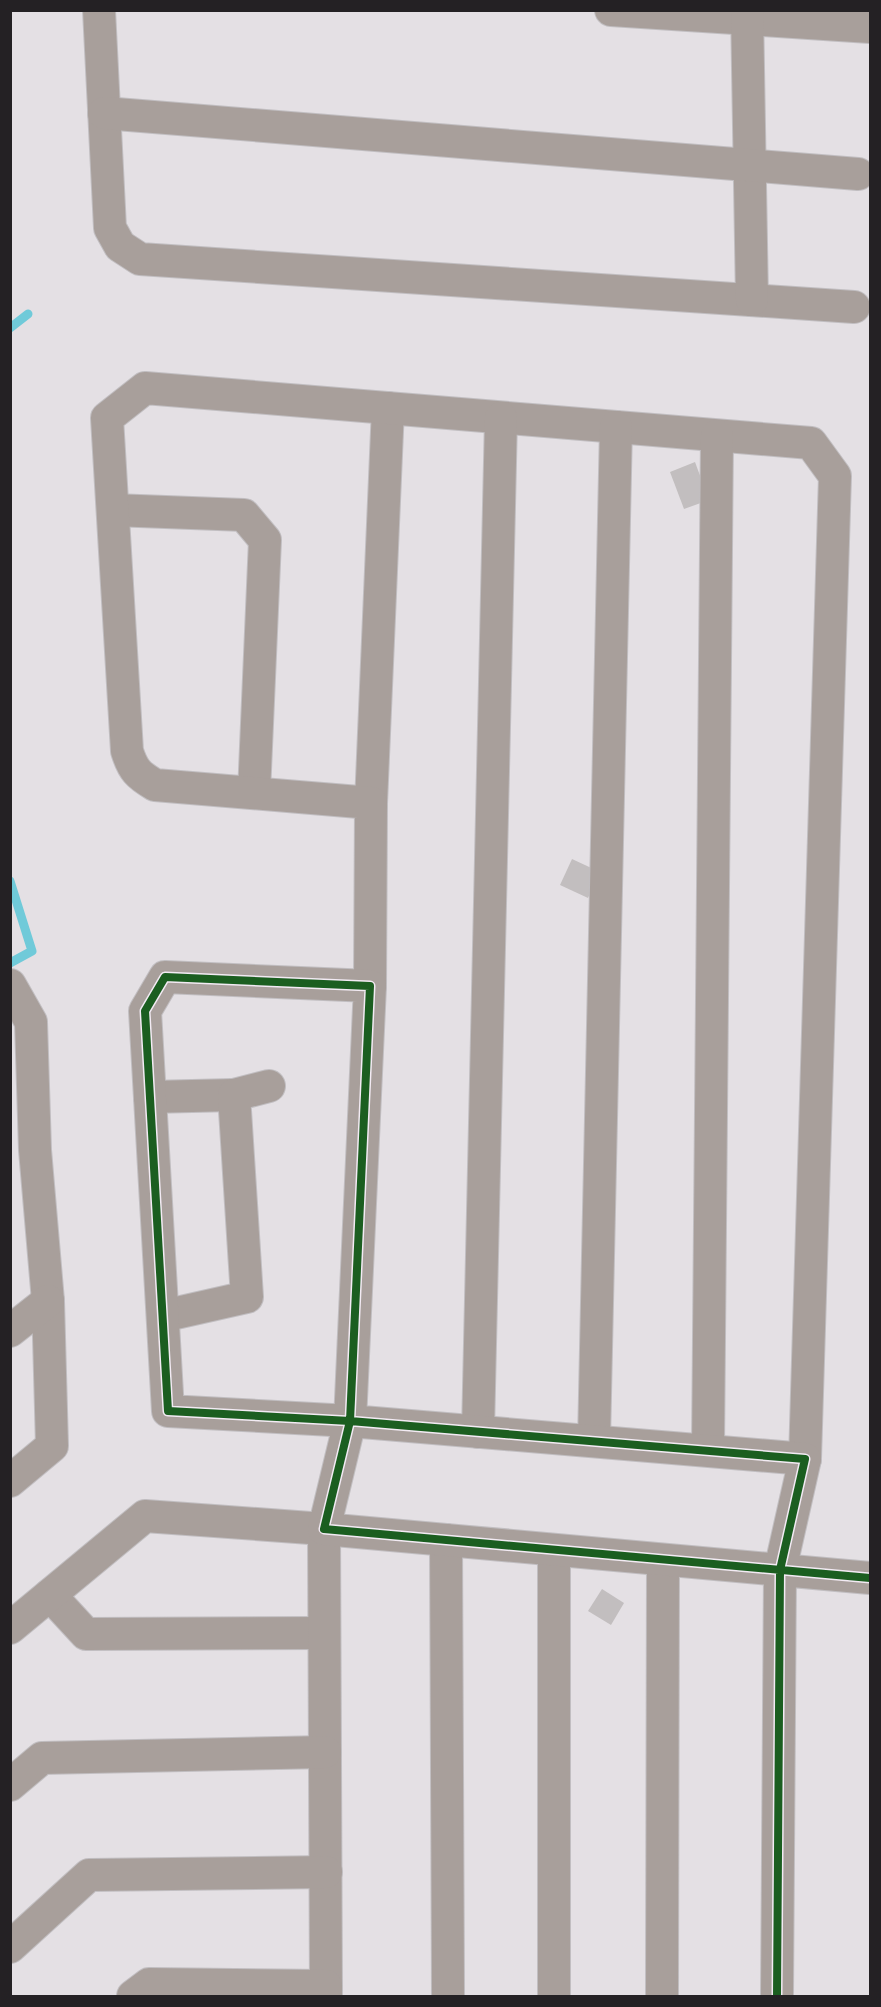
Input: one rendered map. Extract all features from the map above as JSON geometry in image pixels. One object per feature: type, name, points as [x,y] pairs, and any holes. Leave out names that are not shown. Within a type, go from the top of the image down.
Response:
[{"type":"street","points":[[99,10],[110,228],[120,246],[140,259],[855,307]]},
{"type":"street","points":[[611,10],[747,15],[870,27]]},
{"type":"street","points":[[747,15],[752,300]]},
{"type":"street","points":[[104,113],[858,174]]},
{"type":"street","points":[[371,802],[155,785],[141,777],[132,766],[127,751],[107,418],[145,388],[811,443],[835,476],[805,1459],[780,1570],[777,1996]]},
{"type":"street","points":[[133,1996],[149,1984],[326,1991],[324,1529],[350,1421],[370,986],[371,802],[388,408]]},
{"type":"street","points":[[478,1432],[501,418]]},
{"type":"street","points":[[594,1441],[616,427]]},
{"type":"street","points":[[708,1450],[717,436]]},
{"type":"street","points":[[113,510],[244,515],[265,540],[254,793]]},
{"type":"street","points":[[370,986],[165,977],[145,1011],[168,1411],[350,1421],[805,1459]]},
{"type":"street","points":[[10,1481],[52,1446],[48,1301],[35,1150],[31,1022],[13,996]]},
{"type":"street","points":[[150,1097],[234,1095],[269,1086]]},
{"type":"street","points":[[163,1316],[247,1297],[234,1095]]},
{"type":"street","points":[[10,1171],[35,1150]]},
{"type":"street","points":[[10,1331],[48,1301]]},
{"type":"street","points":[[10,1628],[145,1516],[324,1529],[870,1578]]},
{"type":"street","points":[[446,1540],[448,1996]]},
{"type":"street","points":[[554,1550],[554,1996]]},
{"type":"street","points":[[662,1996],[663,1560]]},
{"type":"street","points":[[50,1595],[86,1634],[324,1633]]},
{"type":"street","points":[[10,1785],[42,1758],[325,1752]]},
{"type":"street","points":[[10,1947],[89,1875],[326,1872]]},
{"type":"building","points":[[695,462],[709,500],[684,509],[670,472]]},
{"type":"building","points":[[572,859],[600,872],[588,898],[560,885]]},
{"type":"building","points":[[602,1589],[624,1603],[611,1625],[588,1611]]},
{"type":"waterway","points":[[10,328],[28,314]]},
{"type":"waterway","points":[[10,881],[32,951],[10,963]]},
{"type":"cycle path","points":[[777,1996],[780,1570],[805,1459],[350,1421],[370,986],[165,977],[145,1011],[168,1411],[350,1421],[324,1529],[870,1578]]}]
